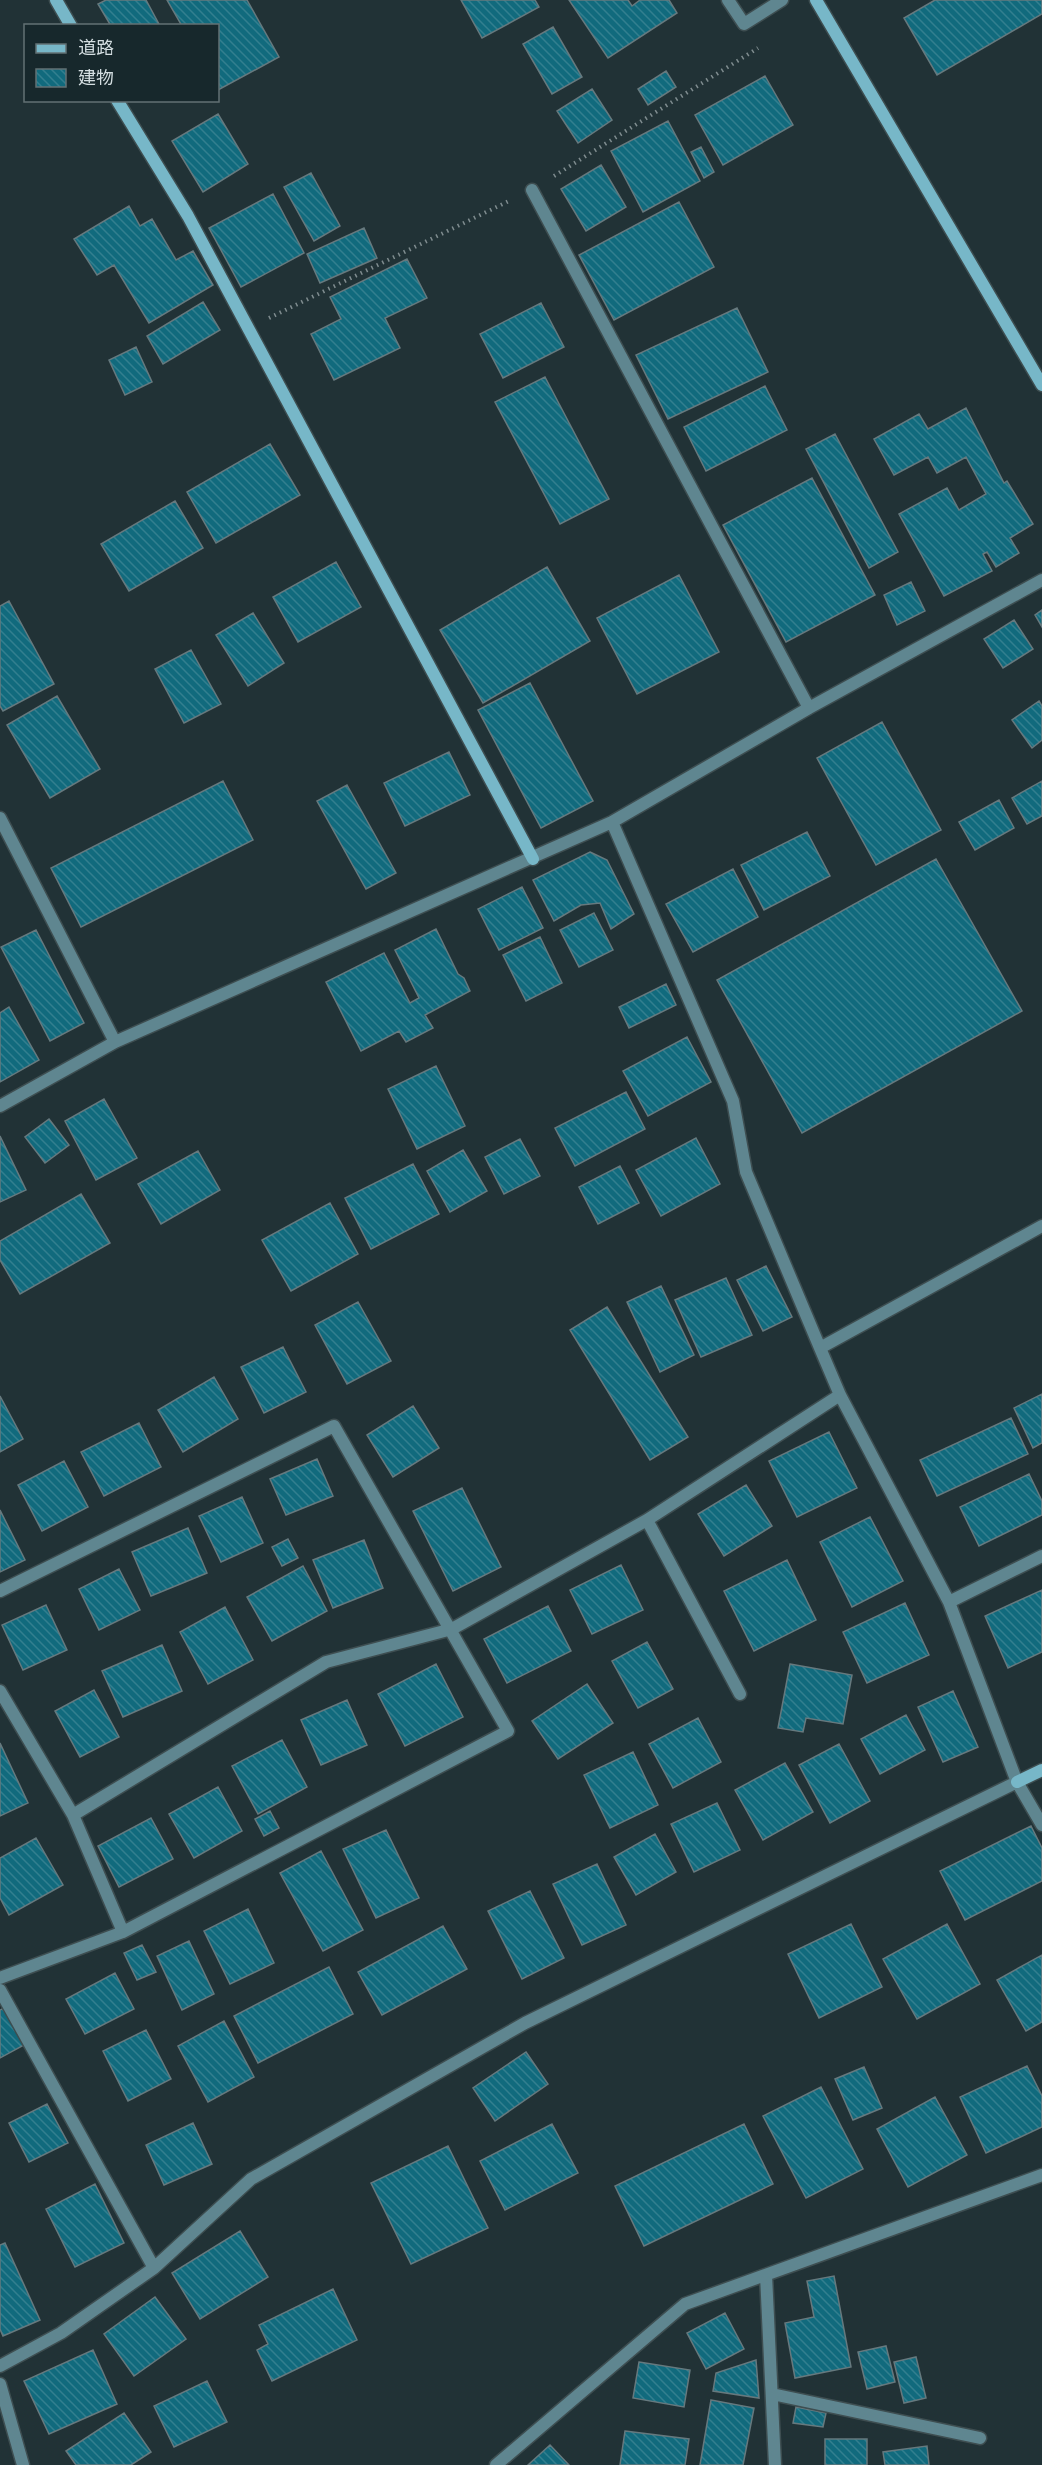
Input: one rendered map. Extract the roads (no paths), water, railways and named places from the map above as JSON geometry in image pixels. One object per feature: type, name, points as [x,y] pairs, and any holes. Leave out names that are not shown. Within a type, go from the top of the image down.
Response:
[{"type":"street","points":[[56,0],[70,24]]},
{"type":"street","points":[[728,0],[744,24],[782,0]]},
{"type":"street","points":[[816,0],[1042,385]]},
{"type":"street","points":[[118,102],[188,216],[533,859]]},
{"type":"street","points":[[532,190],[809,708]]},
{"type":"street","points":[[0,1106],[114,1042],[533,859],[612,822],[809,708],[1042,580]]},
{"type":"street","points":[[0,818],[114,1042]]},
{"type":"street","points":[[612,822],[733,1101],[746,1172],[840,1395],[949,1602],[1017,1782],[1042,1825]]},
{"type":"street","points":[[820,1348],[1042,1226]]},
{"type":"street","points":[[73,1815],[326,1662],[452,1629],[646,1520],[840,1395]]},
{"type":"street","points":[[0,1591],[334,1426],[452,1629],[508,1731],[123,1932],[0,1978]]},
{"type":"street","points":[[646,1520],[740,1694]]},
{"type":"street","points":[[949,1602],[1042,1557]]},
{"type":"street","points":[[0,1691],[73,1815],[123,1932]]},
{"type":"street","points":[[0,2366],[62,2333],[154,2268],[251,2179],[525,2023],[1042,1770]]},
{"type":"street","points":[[0,1990],[154,2268]]},
{"type":"street","points":[[496,2465],[686,2304],[1042,2175]]},
{"type":"street","points":[[766,2275],[776,2465]]},
{"type":"street","points":[[0,2384],[23,2465]]},
{"type":"street","points":[[772,2394],[980,2438]]}]
